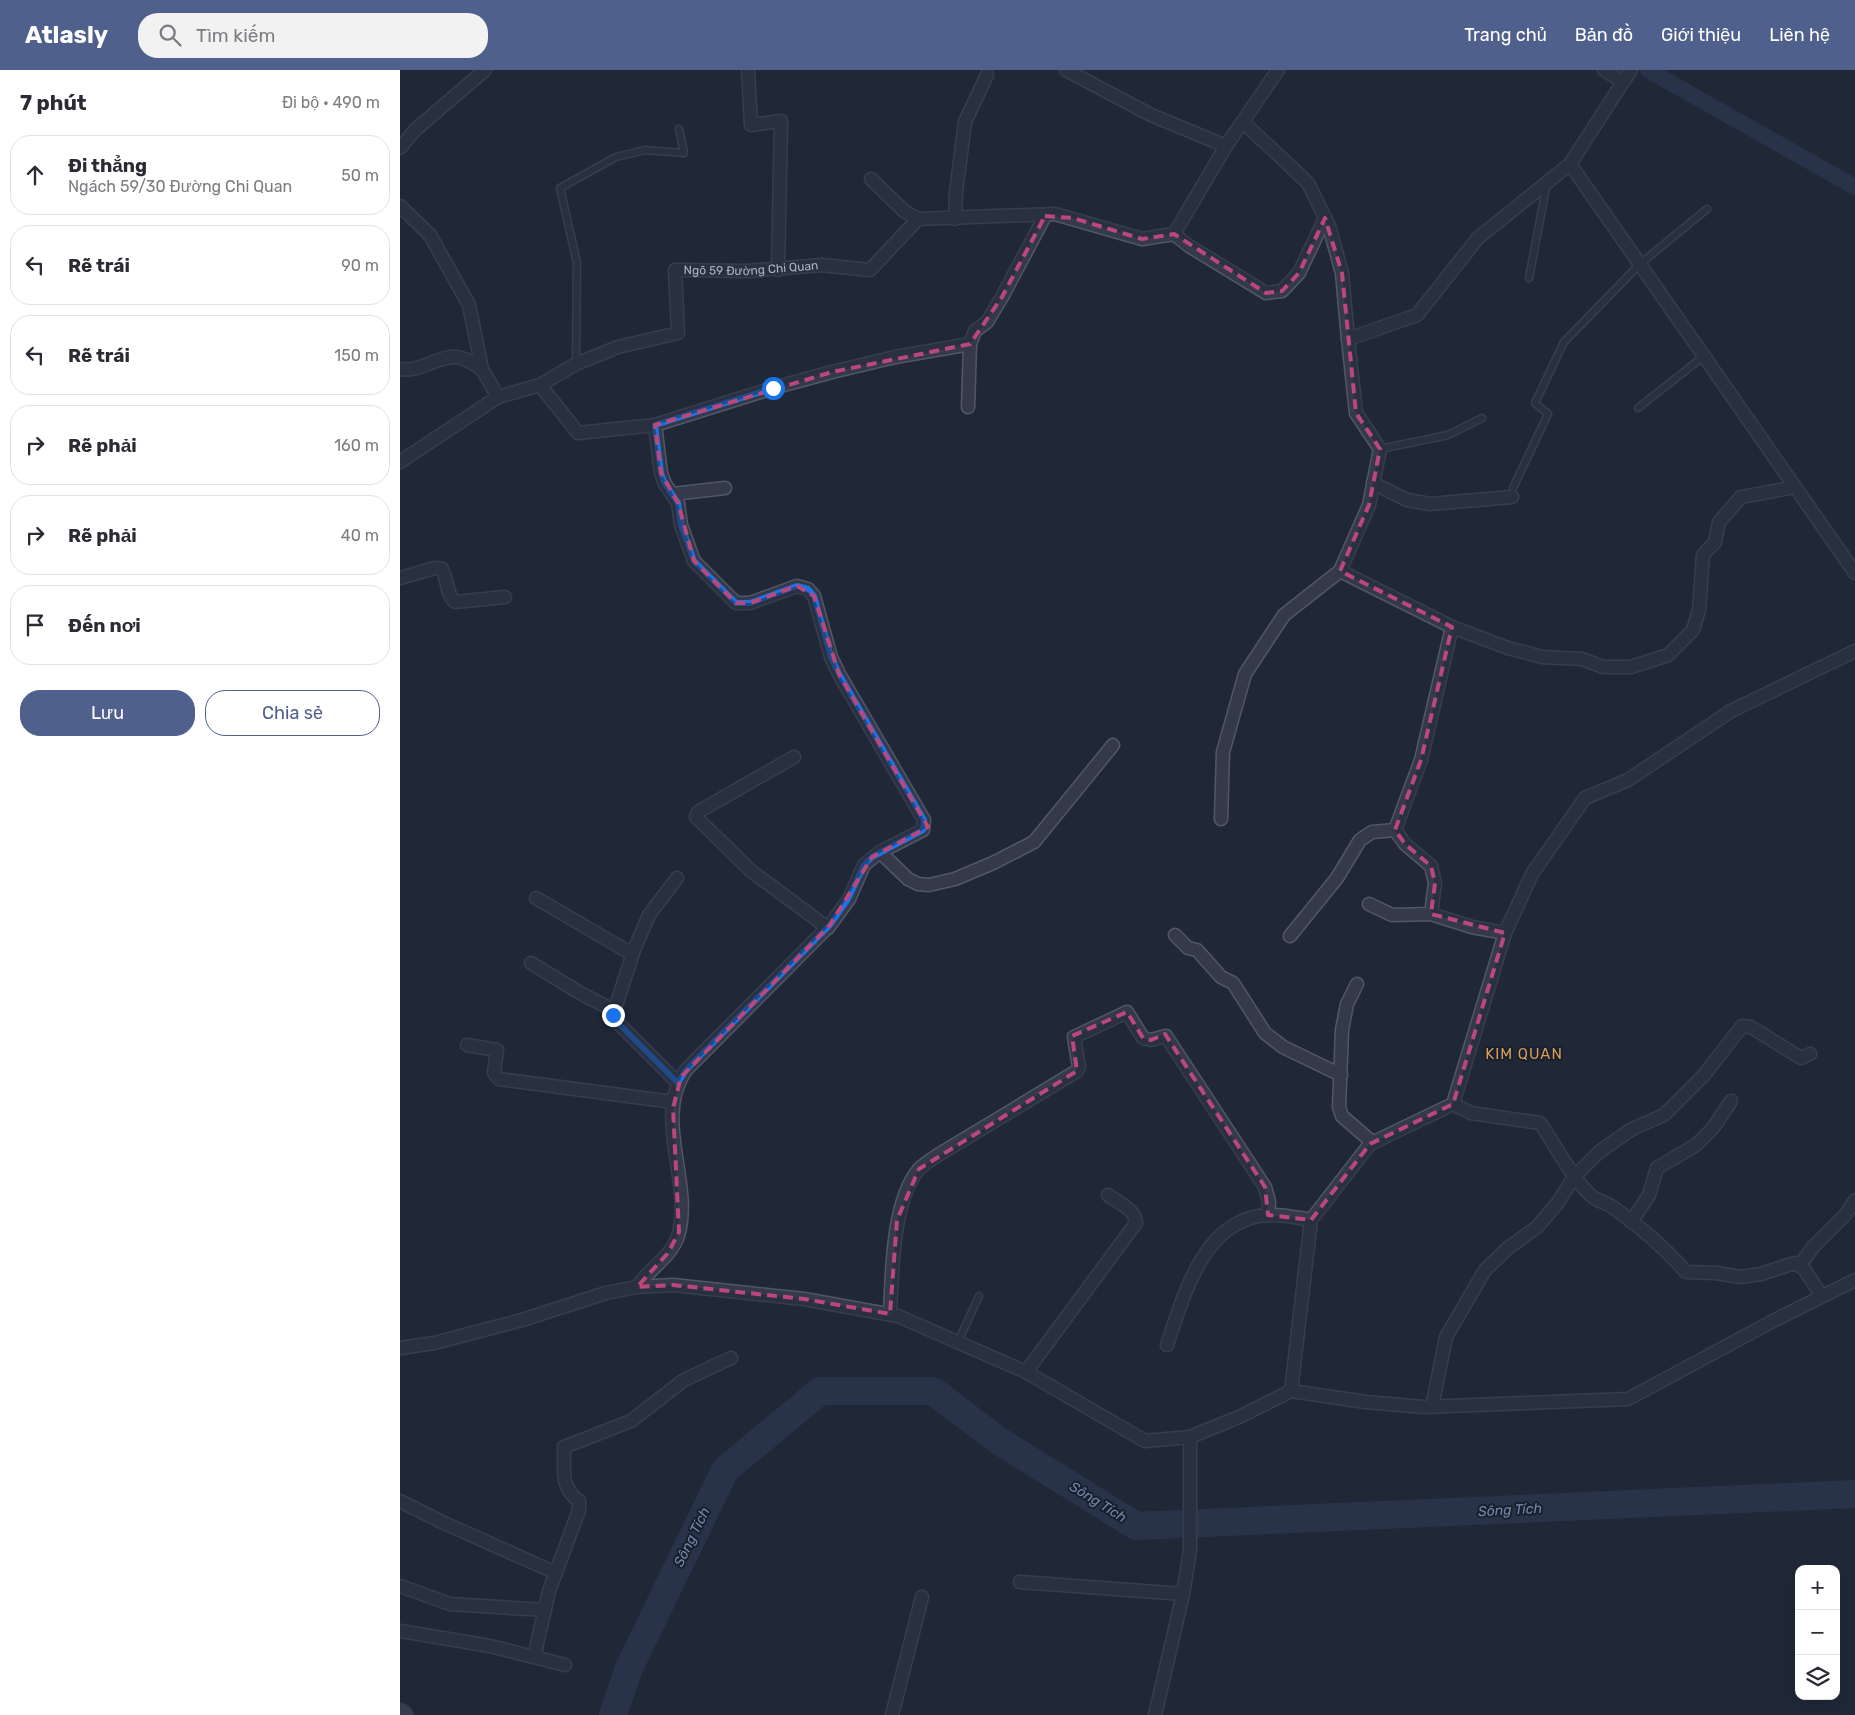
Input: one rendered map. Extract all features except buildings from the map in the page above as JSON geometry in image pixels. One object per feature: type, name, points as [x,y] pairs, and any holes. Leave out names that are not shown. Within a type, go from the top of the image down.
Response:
[{"type":"street","points":[[400,148],[415,130],[486,70]]},
{"type":"street","points":[[748,70],[750,124],[781,121],[778,270]]},
{"type":"street","points":[[1066,70],[1151,115],[1226,146]]},
{"type":"street","points":[[1174,234],[1226,146],[1278,70]]},
{"type":"street","points":[[1348,339],[1417,315],[1478,238],[1570,164],[1628,75],[1604,70]]},
{"type":"street","points":[[955,219],[956,192],[965,122],[987,75]]},
{"type":"street","points":[[1221,820],[1223,752],[1245,674],[1284,615],[1340,571],[1369,504],[1380,449],[1356,413],[1342,273],[1325,218],[1308,183],[1243,122]]},
{"type":"street","points":[[1570,164],[1855,573]]},
{"type":"street","points":[[871,179],[904,212],[918,219],[1045,216],[1055,214],[1142,238],[1174,234],[1266,293],[1282,291],[1299,273],[1325,218]]},
{"type":"street","points":[[400,206],[430,235],[469,306],[482,369],[498,396]]},
{"type":"street","points":[[968,407],[970,344],[975,330],[987,322],[1035,238],[1045,216]]},
{"type":"street","name":"Ngõ 59 Đường Chi Quan","points":[[400,462],[498,396],[540,384],[576,364],[618,348],[678,333],[675,270],[778,270],[822,265],[870,270],[918,219]]},
{"type":"street","points":[[540,384],[578,433],[655,425],[773,388],[894,356],[970,344]]},
{"type":"street","points":[[400,369],[406,370],[423,367],[456,357],[468,360],[482,369]]},
{"type":"street","points":[[637,1287],[673,1246],[680,1224],[673,1102],[678,1083],[686,1070],[828,928],[848,899],[864,865],[880,852],[923,830],[924,820],[831,657],[820,612],[814,596],[808,589],[797,586],[750,603],[736,603],[694,561],[681,525],[678,503],[674,494],[665,484],[661,473],[655,425]]},
{"type":"street","points":[[1373,483],[1407,500],[1430,504],[1513,493]]},
{"type":"street","points":[[1340,571],[1452,627],[1508,648],[1542,657],[1582,659],[1615,669],[1630,668],[1668,656],[1693,630],[1699,610],[1701,560],[1715,542],[1719,522],[1741,497],[1795,487]]},
{"type":"street","points":[[674,494],[724,488]]},
{"type":"street","points":[[400,578],[435,568],[442,569],[450,597],[455,602],[505,596]]},
{"type":"street","points":[[1395,830],[1421,760],[1452,627]]},
{"type":"street","points":[[1291,1390],[1311,1220],[1373,1143],[1453,1104],[1505,933],[1532,874],[1585,798],[1628,780],[1731,710],[1855,651]]},
{"type":"street","points":[[880,852],[908,879],[918,884],[929,885],[946,882],[993,863],[1034,842],[1113,746]]},
{"type":"street","points":[[794,757],[698,812],[696,818],[751,871],[828,928]]},
{"type":"street","points":[[1395,830],[1405,844],[1431,866],[1435,883],[1430,914]]},
{"type":"street","points":[[1290,936],[1337,878],[1360,840],[1372,832],[1395,830]]},
{"type":"street","points":[[676,878],[649,915],[632,954],[613,1010],[616,1021],[678,1083]]},
{"type":"street","points":[[536,898],[632,954]]},
{"type":"street","points":[[1369,904],[1392,916],[1430,914],[1472,927],[1505,933]]},
{"type":"street","points":[[1175,935],[1188,948],[1197,950],[1221,977],[1234,983],[1265,1033],[1283,1047],[1341,1075]]},
{"type":"street","points":[[531,963],[580,994],[613,1010]]},
{"type":"street","points":[[1357,984],[1346,1004],[1342,1030],[1340,1107],[1342,1116],[1373,1143]]},
{"type":"street","points":[[890,1314],[897,1220],[910,1186],[920,1169],[938,1155],[1077,1071],[1079,1067],[1074,1037],[1087,1029],[1127,1012],[1142,1038],[1151,1040],[1166,1036],[1265,1187],[1269,1202],[1268,1215]]},
{"type":"street","points":[[1432,1407],[1446,1337],[1485,1270],[1508,1248],[1537,1227],[1556,1205],[1576,1176],[1599,1152],[1632,1129],[1664,1115],[1704,1075],[1742,1026],[1751,1026],[1800,1058],[1810,1054]]},
{"type":"street","points":[[467,1045],[497,1050],[494,1073],[499,1079],[673,1102]]},
{"type":"street","points":[[1631,1222],[1649,1195],[1657,1168],[1696,1145],[1713,1128],[1731,1102]]},
{"type":"street","points":[[1453,1104],[1471,1113],[1540,1123],[1576,1176],[1594,1197],[1611,1206],[1631,1222],[1678,1262],[1686,1272],[1717,1273],[1740,1277],[1761,1274],[1791,1263],[1800,1265],[1822,1296]]},
{"type":"street","points":[[1026,1372],[1136,1223],[1135,1216],[1108,1195]]},
{"type":"street","points":[[1800,1265],[1813,1247],[1846,1214],[1855,1200]]},
{"type":"street","points":[[1168,1345],[1186,1288],[1205,1250],[1238,1223],[1268,1215],[1311,1220]]},
{"type":"street","points":[[400,1348],[434,1343],[522,1320],[606,1293],[637,1287],[673,1285],[804,1299],[890,1314],[958,1342],[1026,1372],[1145,1441],[1190,1437],[1239,1417],[1291,1390],[1366,1402],[1432,1407],[1628,1399],[1855,1280]]},
{"type":"street","points":[[534,1657],[556,1573],[579,1510],[579,1501],[568,1493],[565,1486],[564,1447],[631,1421],[684,1380],[730,1358]]},
{"type":"street","points":[[1155,1715],[1183,1594],[1190,1550],[1190,1437]]},
{"type":"street","points":[[400,1501],[556,1573]]},
{"type":"street","points":[[1020,1582],[1183,1594]]},
{"type":"street","points":[[400,1586],[450,1604],[545,1610]]},
{"type":"street","points":[[892,1715],[922,1597]]},
{"type":"street","points":[[400,1631],[490,1646],[565,1666]]},
{"type":"lane","points":[[576,364],[577,263],[560,188],[616,157],[645,150],[684,153],[679,129]]},
{"type":"lane","points":[[1529,278],[1547,182]]},
{"type":"lane","points":[[1513,493],[1548,414],[1535,403],[1564,342],[1640,264],[1707,209]]},
{"type":"lane","points":[[1638,408],[1704,356]]},
{"type":"lane","points":[[1380,449],[1448,435],[1482,418]]},
{"type":"lane","points":[[958,1342],[979,1296]]},
{"type":"highlighted area","points":[[1045,216],[1073,218],[1142,239],[1174,234],[1266,293],[1282,291],[1299,273],[1325,218],[1342,273],[1356,413],[1380,449],[1369,505],[1340,571],[1452,627],[1421,760],[1395,830],[1405,844],[1431,866],[1435,883],[1431,914],[1505,933],[1453,1104],[1370,1144],[1311,1220],[1268,1215],[1265,1187],[1165,1034],[1151,1040],[1143,1038],[1127,1012],[1072,1036],[1077,1071],[919,1169],[897,1220],[890,1314],[804,1299],[673,1285],[637,1287],[668,1253],[679,1232],[673,1108],[681,1077],[830,925],[872,857],[928,827],[839,674],[814,596],[797,586],[750,603],[736,603],[694,561],[678,503],[661,473],[655,425],[832,372],[970,344],[1002,297]]},
{"type":"waterway","points":[[1648,70],[1855,187]]},
{"type":"waterway","name":"Sông Tích","points":[[613,1715],[629,1668],[725,1470],[820,1391],[933,1391],[999,1441],[1136,1526],[1855,1494]]},
{"type":"district","name":"KIM QUAN","points":[[1524,1054]]},
{"type":"route","points":[[613,1015],[616,1021],[678,1083],[686,1070],[830,925],[848,899],[864,865],[872,857],[923,830],[925,826],[924,820],[839,674],[831,657],[814,596],[808,589],[797,586],[750,603],[736,603],[694,561],[681,525],[678,503],[674,494],[665,484],[661,473],[655,425],[773,388]]}]
